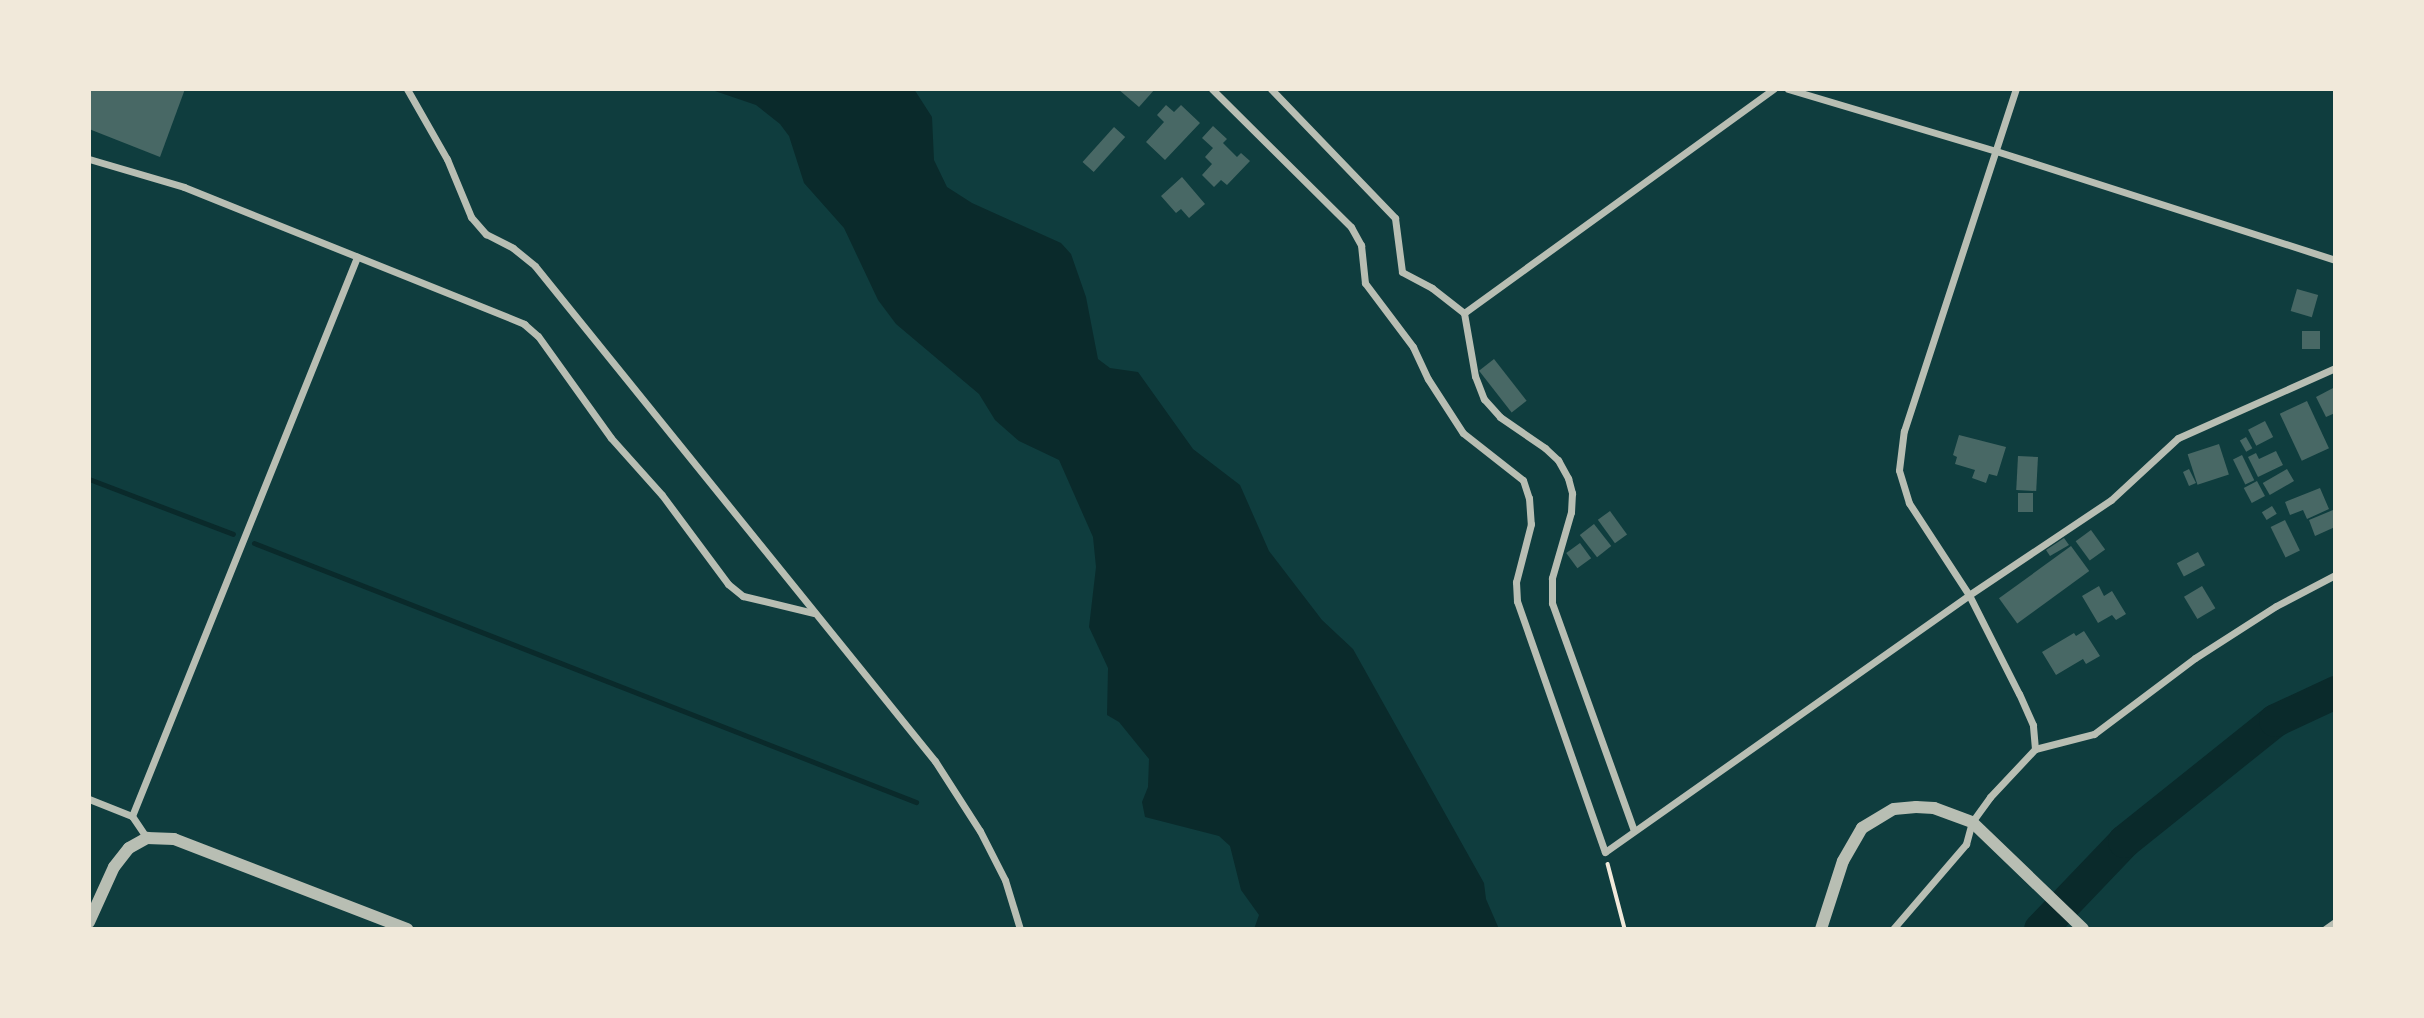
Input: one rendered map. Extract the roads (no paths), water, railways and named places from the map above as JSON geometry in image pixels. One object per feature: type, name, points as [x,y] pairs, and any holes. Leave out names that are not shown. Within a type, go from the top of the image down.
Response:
[{"type":"street","points":[[407,89],[447,159],[471,217],[486,234],[513,248],[535,266],[935,761],[986,843],[1005,880],[1020,929]]},
{"type":"street","points":[[1212,89],[1351,226],[1361,245],[1365,283],[1416,353],[1428,379],[1462,433],[1523,480],[1529,498],[1531,524],[1516,582],[1517,601],[1605,852],[1969,596],[2111,500],[2178,438],[2335,368]]},
{"type":"street","points":[[1271,89],[1395,218],[1402,272],[1432,288],[1464,313],[1475,376],[1484,399],[1500,417],[1558,460],[1568,478],[1572,493],[1571,512],[1552,578],[1552,603],[1634,831]]},
{"type":"street","points":[[1464,313],[1774,89]]},
{"type":"street","points":[[1788,89],[1996,151],[2335,260]]},
{"type":"street","points":[[2016,89],[1904,431],[1899,470],[1909,503],[1969,596],[2028,715],[2035,749]]},
{"type":"street","points":[[89,159],[184,187],[531,330],[538,335],[611,439],[662,495],[728,584],[743,596],[815,614]]},
{"type":"street","points":[[132,816],[357,257]]},
{"type":"street","points":[[1893,929],[1966,844],[1972,822],[2035,749],[2094,734],[2195,658],[2276,606],[2335,575]]},
{"type":"street","points":[[89,799],[132,816],[146,838]]},
{"type":"street","points":[[1821,929],[1843,861],[1863,828],[1875,818],[1894,810],[1916,807],[1934,808],[1972,822],[2083,929]]},
{"type":"street","points":[[89,922],[114,867],[129,848],[146,838],[174,839],[407,929]]},
{"type":"street","points":[[2325,929],[2335,922]]},
{"type":"water","points":[[709,89],[914,89],[932,117],[934,160],[947,187],[972,203],[1061,243],[1071,254],[1086,297],[1098,359],[1110,368],[1138,372],[1193,449],[1240,485],[1269,551],[1322,620],[1353,649],[1484,883],[1486,899],[1499,929],[1254,929],[1259,915],[1241,890],[1230,846],[1219,836],[1145,817],[1142,802],[1148,787],[1149,759],[1119,722],[1107,715],[1108,668],[1089,627],[1096,567],[1093,537],[1059,460],[1019,441],[995,420],[979,394],[896,324],[878,300],[844,228],[804,183],[789,136],[780,124],[756,105]]},
{"type":"waterway","points":[[89,479],[233,534]]},
{"type":"waterway","points":[[254,543],[916,802]]},
{"type":"waterway","points":[[2040,929],[2124,841],[2275,720],[2335,692]]}]
